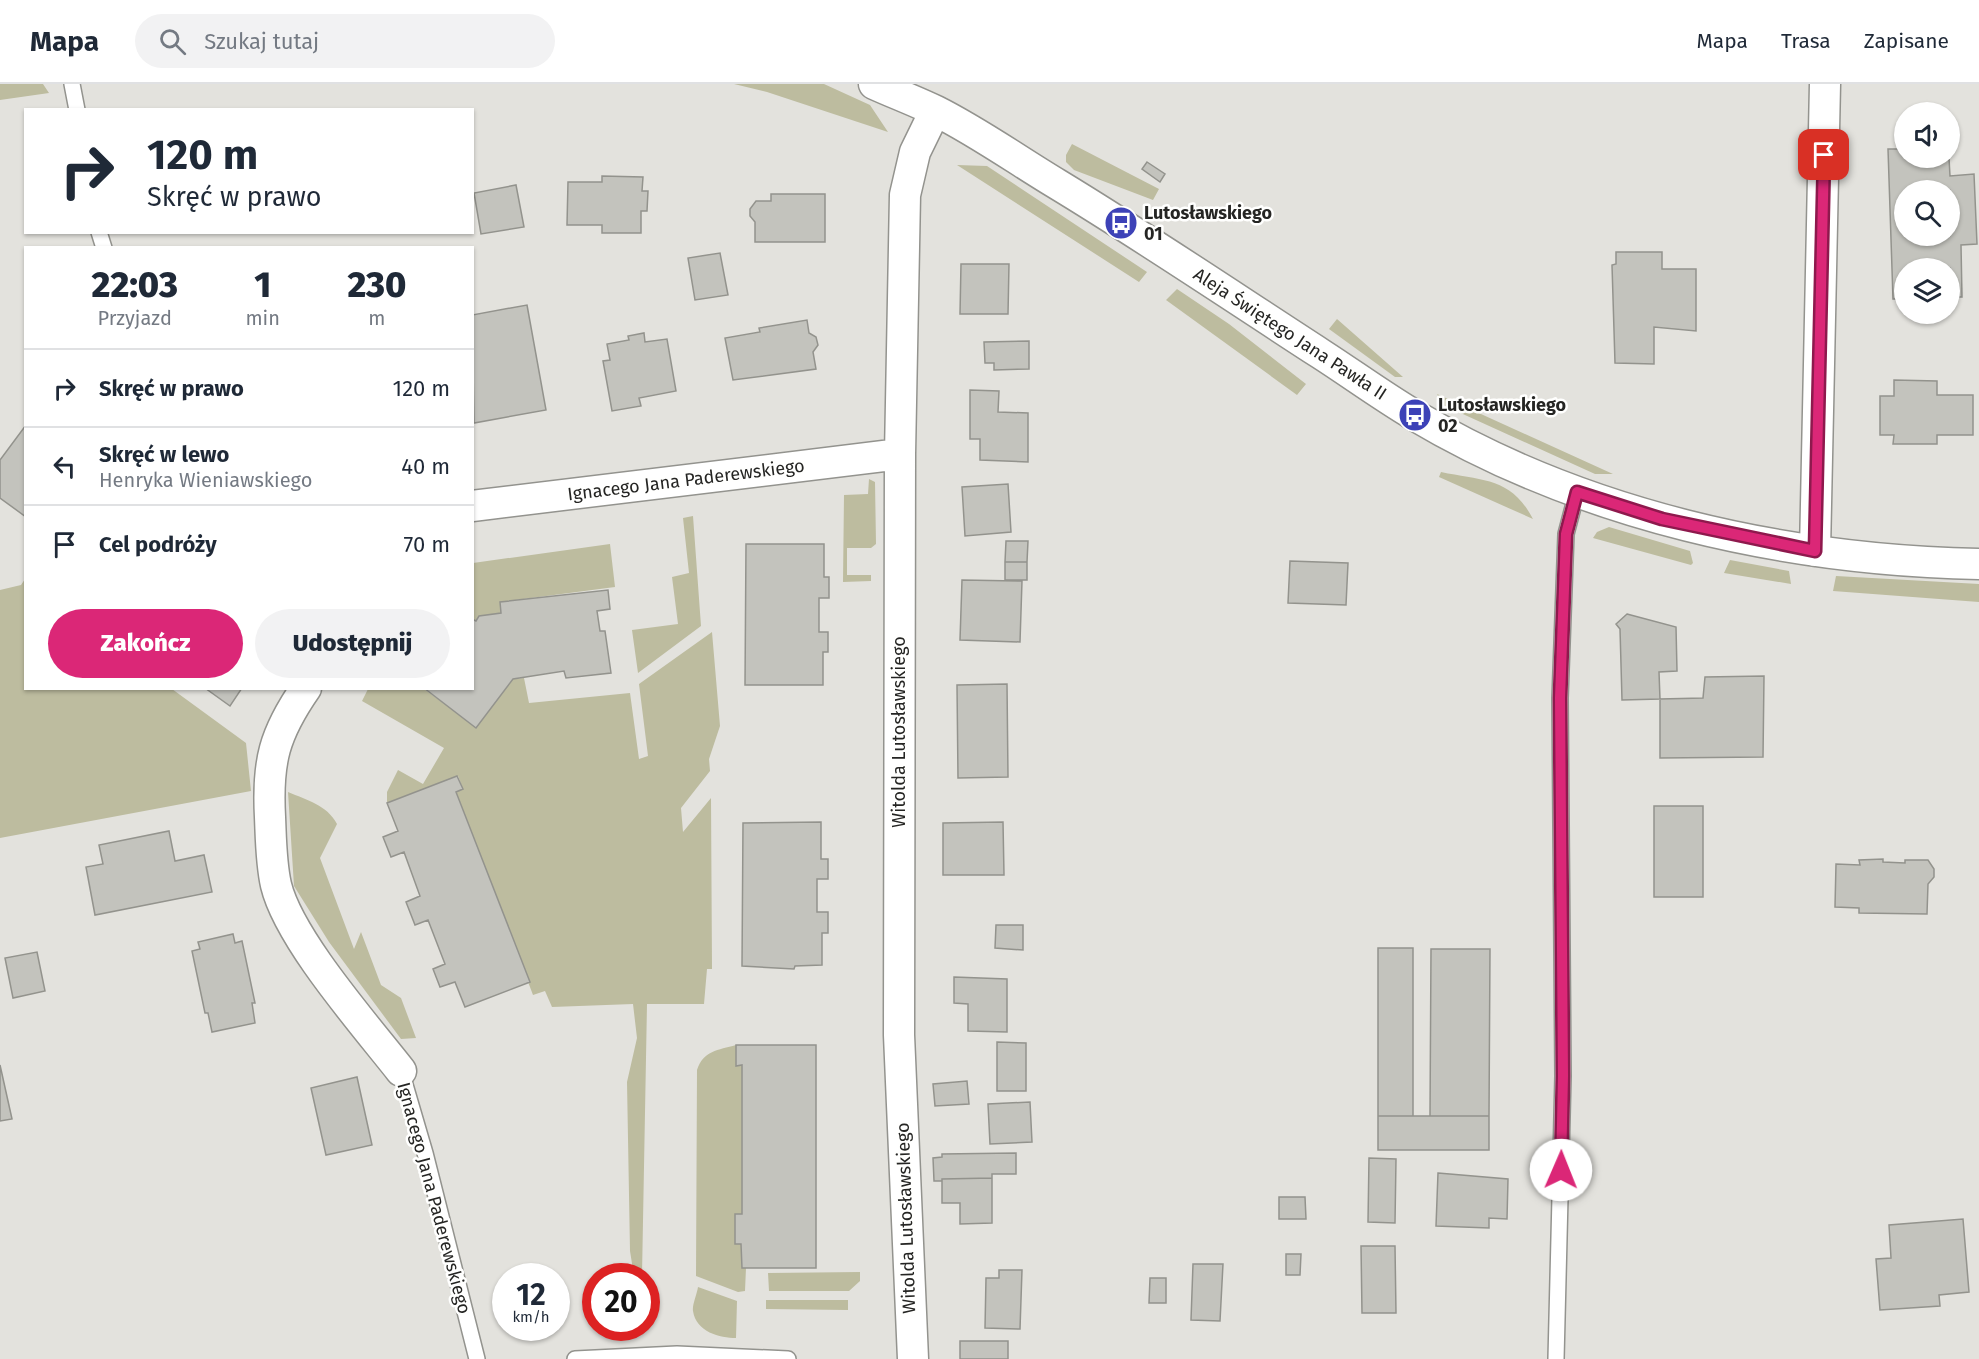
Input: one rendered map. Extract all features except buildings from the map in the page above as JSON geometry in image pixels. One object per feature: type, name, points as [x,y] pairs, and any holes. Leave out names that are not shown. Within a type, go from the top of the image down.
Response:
[{"type":"street","name":"Aleja Świętego Jana Pawła II","points":[[874,84],[935,111],[1121,223],[1414,415],[1496,457],[1577,492],[1662,519],[1815,551],[1932,563],[1979,564]]},
{"type":"street","points":[[1815,551],[1825,84]]},
{"type":"street","name":"Witolda Lutosławskiego","points":[[913,1359],[899,1035],[900,454],[905,195],[915,152],[935,111]]},
{"type":"street","name":"Ignacego Jana Paderewskiego","points":[[474,506],[900,454]]},
{"type":"street","name":"Ignacego Jana Paderewskiego","points":[[305,690],[275,741],[270,763],[269,802],[276,886],[290,920],[313,956],[400,1071]]},
{"type":"lane","points":[[72,84],[77,108]]},
{"type":"lane","points":[[1556,1359],[1563,1076],[1560,698],[1566,534],[1577,492]]},
{"type":"lane","name":"Ignacego Jana Paderewskiego","points":[[400,1071],[425,1153],[477,1359]]},
{"type":"lane","points":[[575,1359],[677,1354],[788,1359]]},
{"type":"green space","points":[[0,84],[43,84],[49,93],[0,100]]},
{"type":"green space","points":[[734,84],[824,84],[870,105],[888,132],[767,92]]},
{"type":"green space","points":[[1072,144],[1159,189],[1153,200],[1074,170],[1066,162],[1066,155]]},
{"type":"green space","points":[[957,165],[987,166],[1147,272],[1139,282]]},
{"type":"green space","points":[[1177,289],[1229,324],[1306,384],[1297,395],[1166,300]]},
{"type":"green space","points":[[1337,319],[1403,377],[1395,377],[1329,329]]},
{"type":"green space","points":[[1437,394],[1613,474],[1595,474],[1443,405]]},
{"type":"green space","points":[[1441,472],[1483,480],[1505,488],[1515,495],[1533,519],[1439,477]]},
{"type":"green space","points":[[869,479],[875,482],[876,544],[871,548],[847,548],[847,575],[871,575],[871,581],[843,582],[844,495],[868,494]]},
{"type":"green space","points":[[693,516],[701,626],[638,673],[632,630],[678,624],[672,577],[689,573],[683,518]]},
{"type":"green space","points":[[1609,527],[1690,551],[1693,563],[1691,565],[1593,538],[1597,532]]},
{"type":"green space","points":[[610,544],[615,587],[500,602],[501,613],[480,616],[476,621],[474,620],[474,563]]},
{"type":"green space","points":[[1730,560],[1789,571],[1791,584],[1724,573]]},
{"type":"green space","points":[[1836,576],[1979,584],[1979,602],[1833,591]]},
{"type":"green space","points":[[24,580],[24,690],[173,690],[246,743],[251,791],[0,838],[0,590],[21,585]]},
{"type":"green space","points":[[712,632],[720,726],[709,759],[710,771],[681,808],[683,832],[711,798],[712,969],[707,969],[704,1004],[647,1004],[642,1263],[632,1263],[627,1082],[637,1038],[633,1004],[552,1007],[545,991],[533,995],[456,792],[463,789],[458,776],[387,803],[387,792],[398,770],[423,784],[444,748],[362,701],[368,690],[425,690],[476,727],[513,679],[524,678],[529,703],[630,693],[639,759],[648,756],[639,684]]},
{"type":"green space","points":[[288,792],[322,808],[333,817],[337,824],[320,858],[354,949],[361,932],[381,985],[401,998],[416,1038],[401,1039],[329,942],[294,886]]},
{"type":"green space","points":[[736,1045],[736,1065],[742,1065],[742,1214],[735,1214],[735,1243],[741,1244],[742,1268],[746,1268],[745,1291],[738,1292],[696,1276],[697,1070],[707,1055]]},
{"type":"green space","points":[[860,1272],[860,1281],[849,1291],[769,1291],[768,1273]]},
{"type":"green space","points":[[698,1287],[737,1301],[736,1338],[716,1335],[699,1324],[693,1309]]},
{"type":"green space","points":[[766,1300],[848,1300],[848,1310],[766,1309]]},
{"type":"place","name":"Lutosławskiego 01","points":[[1121,223]]},
{"type":"place","name":"Lutosławskiego 02","points":[[1415,415]]},
{"type":"route","points":[[1561,1170],[1563,1076],[1560,698],[1566,534],[1577,492],[1662,519],[1815,551],[1824,155]]}]
